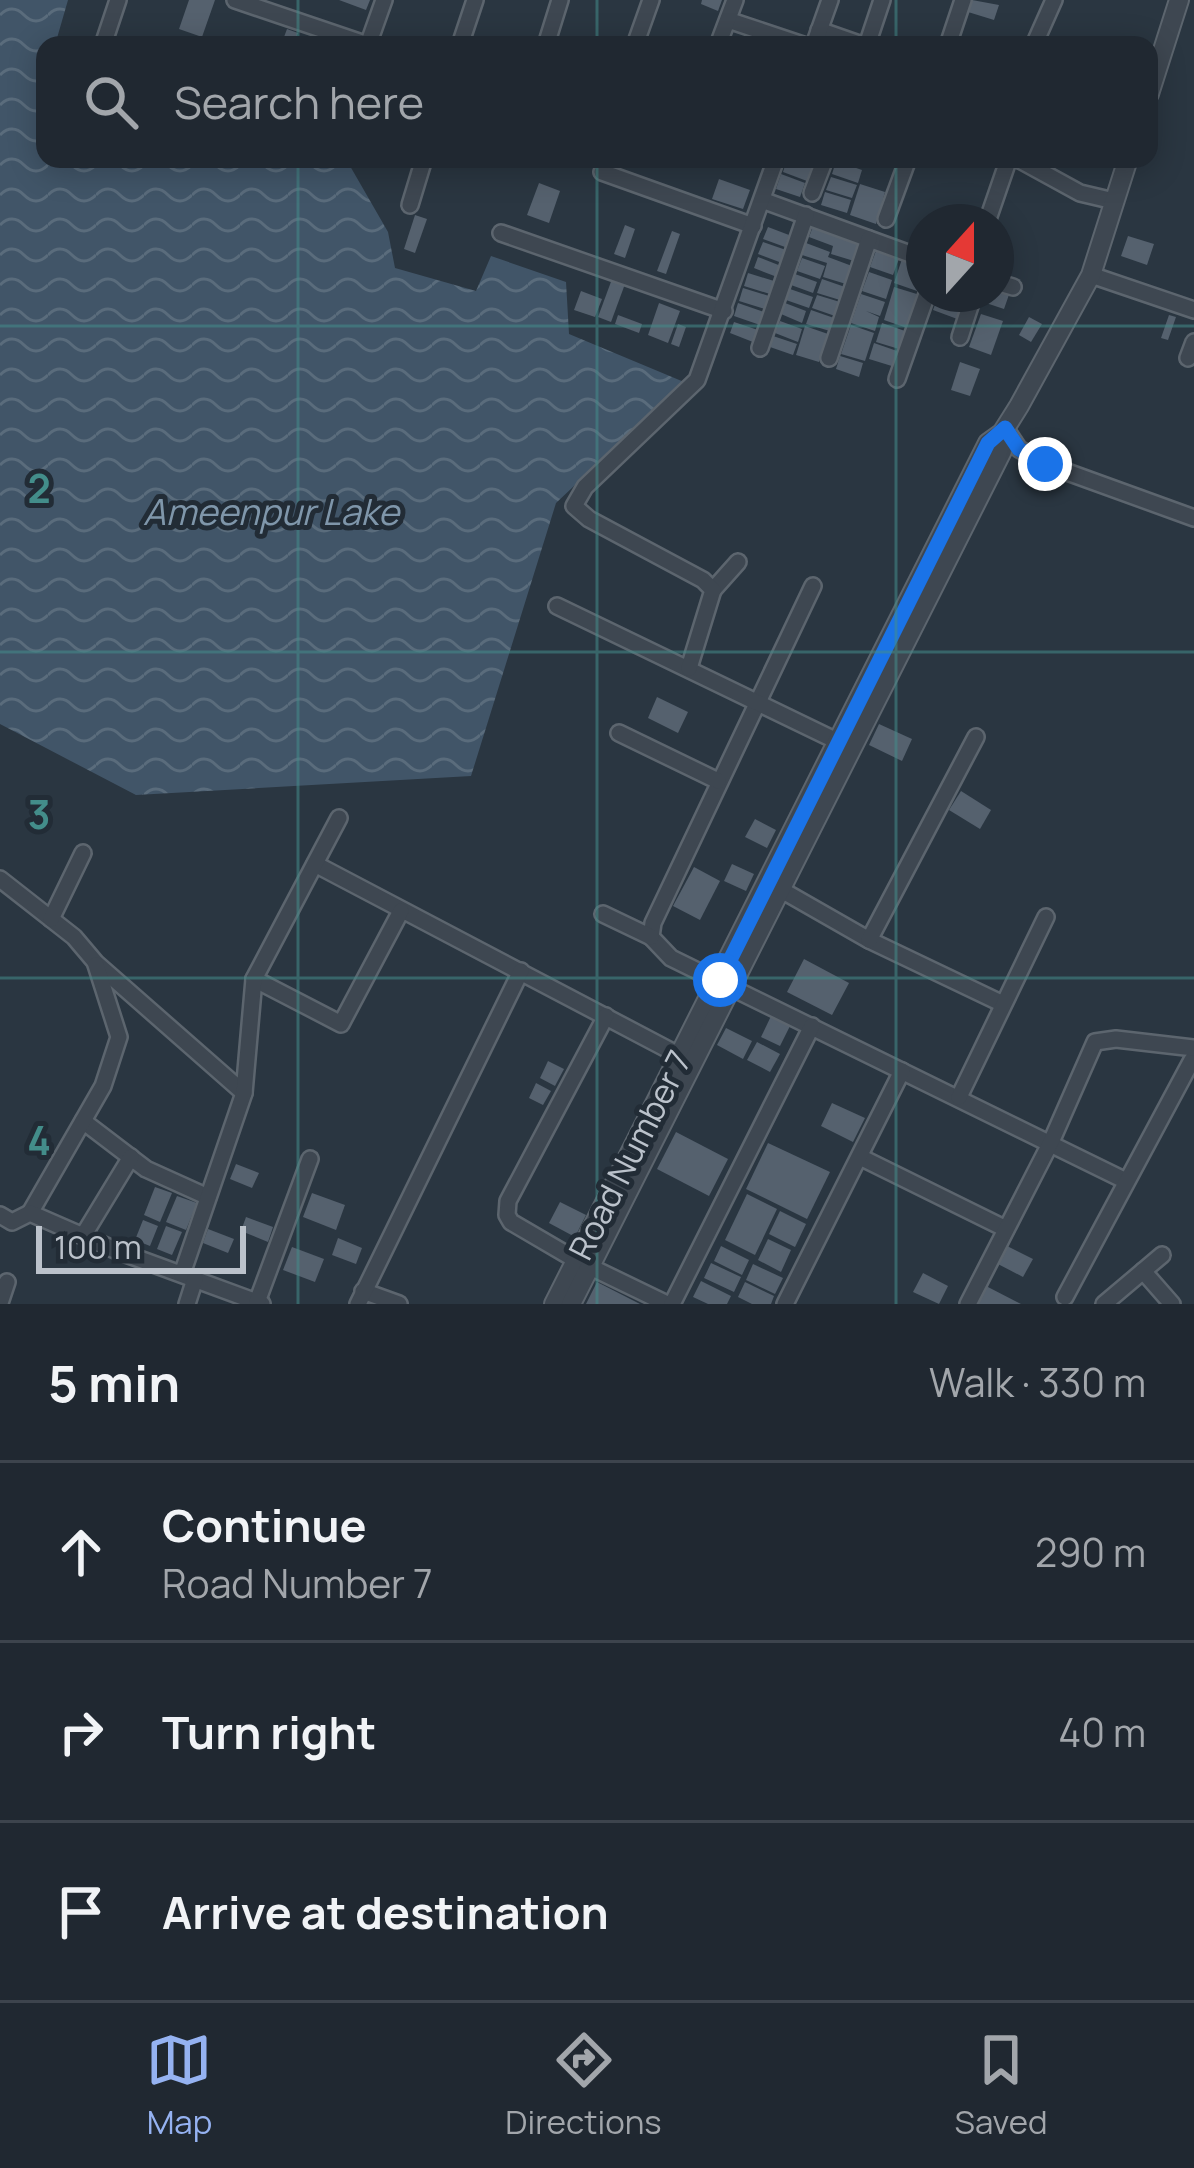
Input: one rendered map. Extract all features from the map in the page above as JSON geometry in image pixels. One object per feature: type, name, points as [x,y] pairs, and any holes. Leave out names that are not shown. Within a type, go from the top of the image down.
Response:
[{"type":"street","points":[[106,36],[118,0]]},
{"type":"street","points":[[235,0],[341,36]]},
{"type":"street","points":[[289,19],[296,0]]},
{"type":"street","points":[[371,36],[384,0]]},
{"type":"street","points":[[463,36],[475,0]]},
{"type":"street","points":[[549,36],[560,0]]},
{"type":"street","points":[[638,36],[650,0]]},
{"type":"street","points":[[722,36],[735,0]]},
{"type":"street","points":[[818,36],[830,0]]},
{"type":"street","points":[[869,36],[883,0]]},
{"type":"street","points":[[951,36],[963,0]]},
{"type":"street","points":[[1038,36],[1054,0]]},
{"type":"street","points":[[1158,66],[1179,0]]},
{"type":"street","points":[[728,20],[776,36]]},
{"type":"street","points":[[410,206],[421,168]]},
{"type":"street","points":[[713,590],[574,506],[585,487],[697,380],[773,168]]},
{"type":"street","points":[[812,193],[822,168]]},
{"type":"street","points":[[886,219],[905,168]]},
{"type":"street","points":[[993,204],[1006,168]]},
{"type":"street","points":[[1034,168],[1081,193],[1114,201]]},
{"type":"street","name":"Road Number 7","points":[[554,1304],[584,1263],[727,983],[891,656],[988,443],[1004,431],[1091,275],[1125,168]]},
{"type":"street","points":[[602,172],[753,226]]},
{"type":"street","points":[[762,200],[906,253]]},
{"type":"street","points":[[760,349],[806,215]]},
{"type":"street","points":[[501,233],[724,311]]},
{"type":"street","points":[[829,358],[868,239]]},
{"type":"street","points":[[1091,275],[1194,310]]},
{"type":"street","points":[[897,380],[921,312]]},
{"type":"street","points":[[960,338],[968,312]]},
{"type":"street","points":[[1004,431],[1019,449],[1045,464],[1194,518]]},
{"type":"street","points":[[689,668],[713,590],[738,562]]},
{"type":"street","points":[[651,937],[718,781],[813,586]]},
{"type":"street","points":[[557,606],[846,746]]},
{"type":"street","points":[[620,734],[718,781]]},
{"type":"street","points":[[869,940],[976,736]]},
{"type":"street","points":[[187,1304],[188,1277],[208,1197],[244,1093],[254,979],[339,818]]},
{"type":"street","points":[[51,919],[83,853]]},
{"type":"street","points":[[315,864],[687,1060]]},
{"type":"street","points":[[0,879],[74,937],[96,963],[244,1093]]},
{"type":"street","points":[[775,886],[869,940],[1003,1004]]},
{"type":"street","points":[[254,979],[341,1024],[401,911]]},
{"type":"street","points":[[603,914],[651,937],[671,958],[1126,1181]]},
{"type":"street","points":[[959,1096],[1046,917]]},
{"type":"street","points":[[0,1215],[12,1222],[30,1213],[103,1086],[119,1037],[96,963]]},
{"type":"street","points":[[399,1304],[360,1297],[521,971]]},
{"type":"street","points":[[606,1016],[506,1208],[511,1222],[669,1304],[812,1026]]},
{"type":"street","points":[[968,1304],[1051,1142],[1095,1042],[1116,1039],[1193,1054],[1066,1298]]},
{"type":"street","points":[[785,1304],[902,1071]]},
{"type":"street","points":[[83,1121],[146,1169],[208,1197]]},
{"type":"street","points":[[83,1236],[130,1157]]},
{"type":"street","points":[[860,1157],[1006,1229]]},
{"type":"street","points":[[30,1213],[260,1303],[310,1160]]},
{"type":"street","points":[[1104,1304],[1162,1255]]},
{"type":"street","name":"Road Number 7","points":[[571,1304],[584,1263]]},
{"type":"street","points":[[1142,1271],[1172,1304]]},
{"type":"street","points":[[0,1303],[7,1282]]},
{"type":"water","name":"Ameenpur Lake","points":[[0,0],[68,0],[58,36],[36,36],[36,168],[351,168],[388,232],[395,268],[476,291],[491,256],[566,282],[569,334],[684,382],[556,503],[471,776],[136,795],[0,724]]},
{"type":"building","points":[[189,0],[215,0],[202,36],[179,29]]},
{"type":"building","points":[[339,0],[370,0],[366,10]]},
{"type":"building","points":[[702,0],[722,0],[718,11],[701,4]]},
{"type":"building","points":[[972,0],[999,5],[994,20],[968,12]]},
{"type":"building","points":[[784,168],[812,168],[807,181],[783,172]]},
{"type":"building","points":[[834,168],[862,170],[858,183],[832,174]]},
{"type":"building","points":[[781,174],[805,183],[800,197],[776,189]]},
{"type":"building","points":[[831,177],[857,185],[852,198],[826,190]]},
{"type":"building","points":[[719,179],[750,190],[743,209],[712,199]]},
{"type":"building","points":[[539,183],[560,191],[549,223],[527,215]]},
{"type":"building","points":[[860,184],[885,192],[876,224],[850,215]]},
{"type":"building","points":[[825,192],[851,200],[847,213],[821,205]]},
{"type":"building","points":[[415,215],[427,219],[415,253],[404,249]]},
{"type":"building","points":[[814,224],[860,242],[854,261],[831,254],[833,246],[809,237]]},
{"type":"building","points":[[625,225],[635,229],[625,258],[614,254]]},
{"type":"building","points":[[768,227],[789,235],[785,247],[763,239]]},
{"type":"building","points":[[672,231],[680,234],[666,274],[657,271]]},
{"type":"building","points":[[1128,236],[1154,244],[1147,265],[1121,256]]},
{"type":"building","points":[[763,242],[786,250],[782,263],[758,254]]},
{"type":"building","points":[[806,243],[852,266],[846,284],[823,277],[827,263],[802,255]]},
{"type":"building","points":[[877,248],[900,256],[893,275],[870,267]]},
{"type":"building","points":[[903,256],[906,257],[906,287],[894,283]]},
{"type":"building","points":[[758,257],[781,266],[777,277],[754,268]]},
{"type":"building","points":[[802,258],[825,266],[820,279],[797,271]]},
{"type":"building","points":[[869,272],[892,280],[886,299],[862,291]]},
{"type":"building","points":[[748,273],[774,281],[770,294],[744,286]]},
{"type":"building","points":[[795,274],[817,282],[813,293],[791,285]]},
{"type":"building","points":[[612,279],[625,284],[611,322],[598,317]]},
{"type":"building","points":[[822,279],[845,287],[840,300],[817,293]]},
{"type":"building","points":[[894,287],[906,291],[906,312],[913,312],[907,328],[884,320]]},
{"type":"building","points":[[743,288],[769,296],[765,309],[739,301]]},
{"type":"building","points":[[790,289],[813,297],[809,308],[786,300]]},
{"type":"building","points":[[581,291],[602,299],[595,317],[574,310]]},
{"type":"building","points":[[861,294],[885,302],[880,316],[866,311],[879,317],[875,331],[851,323]]},
{"type":"building","points":[[817,295],[840,302],[835,316],[812,308]]},
{"type":"building","points":[[659,303],[680,311],[668,343],[648,335]]},
{"type":"building","points":[[738,303],[764,312],[760,325],[734,316]]},
{"type":"building","points":[[785,303],[806,311],[802,323],[781,314]]},
{"type":"building","points":[[811,310],[834,318],[830,331],[806,324]]},
{"type":"building","points":[[938,312],[963,312],[960,320]]},
{"type":"building","points":[[981,314],[1003,321],[991,355],[969,347]]},
{"type":"building","points":[[618,315],[642,324],[639,333],[615,324]]},
{"type":"building","points":[[1169,315],[1176,317],[1168,340],[1161,338]]},
{"type":"building","points":[[1029,317],[1042,324],[1031,342],[1019,335]]},
{"type":"building","points":[[780,321],[802,329],[798,342],[775,333]]},
{"type":"building","points":[[734,322],[758,330],[753,342],[730,333]]},
{"type":"building","points":[[882,323],[905,331],[899,349],[876,342]]},
{"type":"building","points":[[678,324],[686,327],[679,347],[671,344]]},
{"type":"building","points":[[851,325],[874,333],[865,361],[841,354]]},
{"type":"building","points":[[805,326],[828,334],[819,362],[796,355]]},
{"type":"building","points":[[773,336],[797,344],[793,355],[770,347]]},
{"type":"building","points":[[874,343],[900,352],[895,367],[869,359]]},
{"type":"building","points":[[840,356],[863,363],[859,377],[836,369]]},
{"type":"building","points":[[960,362],[980,369],[970,396],[951,390]]},
{"type":"building","points":[[657,697],[688,712],[678,733],[648,718]]},
{"type":"building","points":[[879,724],[912,739],[902,761],[869,745]]},
{"type":"building","points":[[961,791],[991,810],[980,829],[949,810]]},
{"type":"building","points":[[755,819],[776,830],[767,848],[745,837]]},
{"type":"building","points":[[732,864],[754,874],[746,891],[724,881]]},
{"type":"building","points":[[694,867],[720,881],[700,920],[673,906]]},
{"type":"building","points":[[804,959],[849,983],[832,1015],[787,992]]},
{"type":"building","points":[[772,1014],[791,1024],[780,1046],[761,1037]]},
{"type":"building","points":[[726,1028],[752,1041],[743,1059],[717,1045]]},
{"type":"building","points":[[757,1042],[780,1054],[770,1072],[747,1060]]},
{"type":"building","points":[[548,1061],[564,1069],[555,1086],[540,1078]]},
{"type":"building","points":[[536,1083],[551,1091],[543,1105],[529,1098]]},
{"type":"building","points":[[832,1103],[865,1118],[853,1142],[821,1126]]},
{"type":"building","points":[[676,1132],[728,1159],[709,1196],[657,1169]]},
{"type":"building","points":[[768,1143],[830,1172],[807,1219],[746,1189]]},
{"type":"building","points":[[236,1164],[259,1173],[252,1188],[230,1179]]},
{"type":"building","points":[[155,1187],[172,1193],[160,1222],[144,1215]]},
{"type":"building","points":[[312,1193],[345,1205],[336,1230],[303,1217]]},
{"type":"building","points":[[747,1194],[777,1209],[755,1255],[725,1240]]},
{"type":"building","points":[[177,1196],[197,1203],[186,1230],[166,1222]]},
{"type":"building","points":[[560,1202],[586,1215],[575,1237],[549,1223]]},
{"type":"building","points":[[780,1211],[806,1224],[795,1247],[769,1234]]},
{"type":"building","points":[[246,1217],[273,1227],[268,1242],[241,1231]]},
{"type":"building","points":[[143,1220],[158,1226],[150,1246],[135,1240]]},
{"type":"building","points":[[166,1226],[182,1232],[172,1255],[157,1249]]},
{"type":"building","points":[[208,1229],[234,1239],[228,1253],[203,1243]]},
{"type":"building","points":[[338,1238],[362,1248],[356,1264],[332,1255]]},
{"type":"building","points":[[768,1239],[791,1250],[781,1272],[758,1260]]},
{"type":"building","points":[[1005,1245],[1033,1259],[1023,1277],[996,1263]]},
{"type":"building","points":[[721,1246],[749,1260],[742,1275],[714,1261]]},
{"type":"building","points":[[292,1247],[324,1259],[315,1282],[283,1270]]},
{"type":"building","points":[[711,1263],[741,1277],[734,1292],[704,1278]]},
{"type":"building","points":[[753,1264],[783,1278],[775,1294],[746,1280]]},
{"type":"building","points":[[923,1273],[948,1286],[939,1304],[913,1292]]},
{"type":"building","points":[[701,1281],[731,1296],[727,1304],[708,1304],[693,1297]]},
{"type":"building","points":[[597,1282],[640,1304],[586,1304]]},
{"type":"building","points":[[745,1282],[774,1296],[771,1304],[752,1304],[738,1297]]},
{"type":"building","points":[[986,1286],[1021,1304],[976,1304]]},
{"type":"route","points":[[720,980],[988,443],[1005,428],[1019,449],[1045,464]]}]
